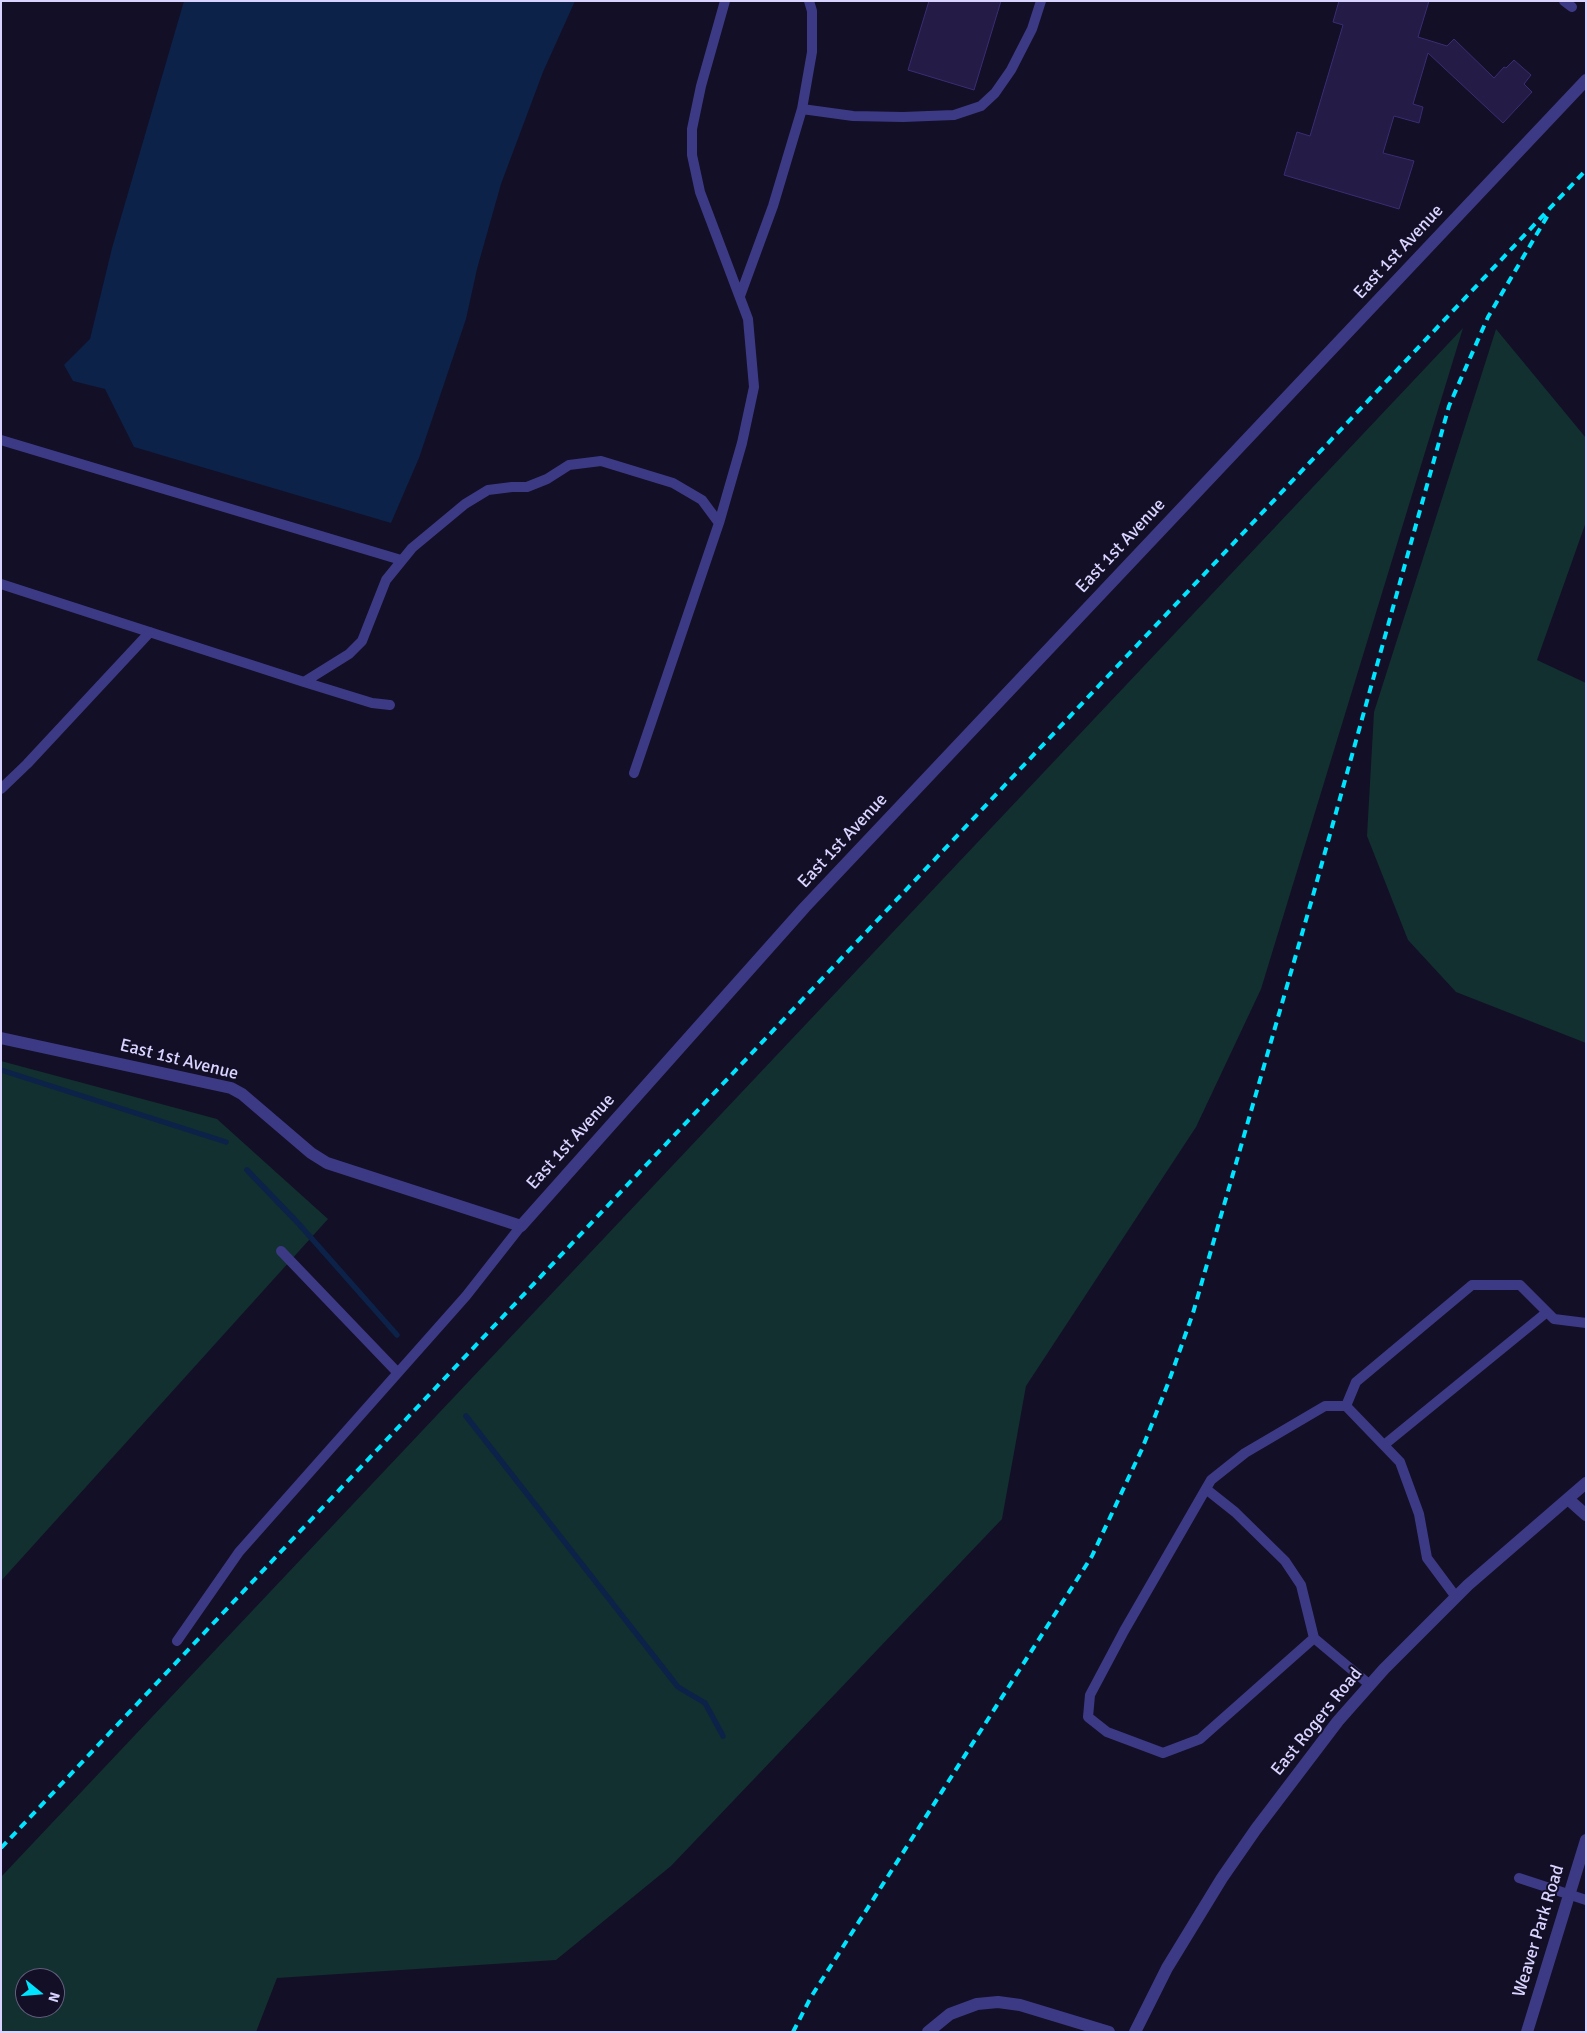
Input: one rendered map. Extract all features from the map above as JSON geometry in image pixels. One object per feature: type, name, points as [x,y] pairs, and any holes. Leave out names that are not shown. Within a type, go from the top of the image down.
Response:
[{"type":"street","name":"East 1st Avenue","points":[[1,1038],[231,1088],[242,1094],[311,1153],[328,1163],[521,1226],[804,907],[1586,80]]},
{"type":"street","name":"East Rogers Road","points":[[1135,2032],[1167,1968],[1222,1878],[1256,1829],[1338,1721],[1370,1684],[1456,1597],[1586,1483]]},
{"type":"street","points":[[1568,1499],[1586,1515]]},
{"type":"street","name":"Weaver Park Road","points":[[1526,2032],[1586,1840]]},
{"type":"street","points":[[928,2032],[950,2014],[977,2004],[998,2002],[1020,2005],[1109,2032]]},
{"type":"lane","points":[[634,773],[719,523],[742,443],[754,388],[748,319],[700,192],[692,155],[692,128],[701,86],[725,1]]},
{"type":"lane","points":[[740,296],[773,206],[802,109],[812,52],[812,11],[809,1]]},
{"type":"lane","points":[[802,109],[853,116],[903,116],[954,115],[981,106],[995,93],[1011,70],[1032,29],[1041,1]]},
{"type":"lane","points":[[1,440],[402,560]]},
{"type":"lane","points":[[304,682],[349,654],[362,641],[386,580],[412,548],[458,510],[488,490],[527,487],[548,479],[569,465],[601,461],[673,483],[702,500],[719,523]]},
{"type":"lane","points":[[1,584],[304,682],[372,703],[390,705]]},
{"type":"lane","points":[[1,789],[27,764],[150,632]]},
{"type":"lane","points":[[177,1641],[239,1552],[466,1296],[521,1226]]},
{"type":"lane","points":[[281,1251],[397,1372]]},
{"type":"lane","points":[[1346,1406],[1356,1382],[1472,1285],[1520,1285],[1554,1319],[1586,1323]]},
{"type":"lane","points":[[1384,1445],[1547,1312]]},
{"type":"lane","points":[[1314,1638],[1200,1739],[1164,1753],[1107,1732],[1088,1717],[1090,1695],[1124,1631],[1211,1480],[1245,1453],[1324,1406],[1346,1406],[1400,1462],[1419,1514],[1428,1558],[1456,1597]]},
{"type":"lane","points":[[1206,1490],[1235,1512],[1285,1561],[1301,1585],[1314,1638],[1370,1684]]},
{"type":"lane","points":[[1519,1878],[1586,1900]]},
{"type":"green space","points":[[1463,328],[1261,989],[1196,1127],[1026,1386],[1002,1519],[671,1866],[556,1960],[277,1978],[256,2032],[1,2032],[1,1877]]},
{"type":"green space","points":[[1496,329],[1586,438],[1586,522],[1537,660],[1586,683],[1586,1043],[1456,992],[1408,940],[1367,836],[1374,712]]},
{"type":"green space","points":[[1,1061],[217,1119],[328,1219],[1,1581]]},
{"type":"water","points":[[184,1],[575,1],[543,72],[501,184],[477,269],[466,319],[419,458],[391,523],[134,447],[105,389],[73,381],[64,365],[90,339],[112,248]]},
{"type":"building","points":[[929,1],[1001,1],[974,90],[908,70]]},
{"type":"building","points":[[1339,1],[1429,1],[1418,37],[1447,46],[1454,39],[1494,78],[1514,60],[1531,75],[1524,84],[1532,92],[1503,123],[1428,53],[1413,104],[1423,107],[1419,123],[1394,116],[1383,153],[1414,161],[1399,209],[1284,175],[1297,132],[1310,136],[1343,25],[1333,22]]},
{"type":"waterway","points":[[1,1070],[226,1142]]},
{"type":"waterway","points":[[247,1170],[298,1223],[397,1335]]},
{"type":"waterway","points":[[466,1416],[678,1687],[705,1703],[723,1736]]},
{"type":"railway","points":[[1,1848],[1586,170]]},
{"type":"railway","points":[[793,2032],[811,1997],[1092,1556],[1142,1449],[1193,1313],[1312,899],[1449,406],[1488,317],[1548,215]]}]
